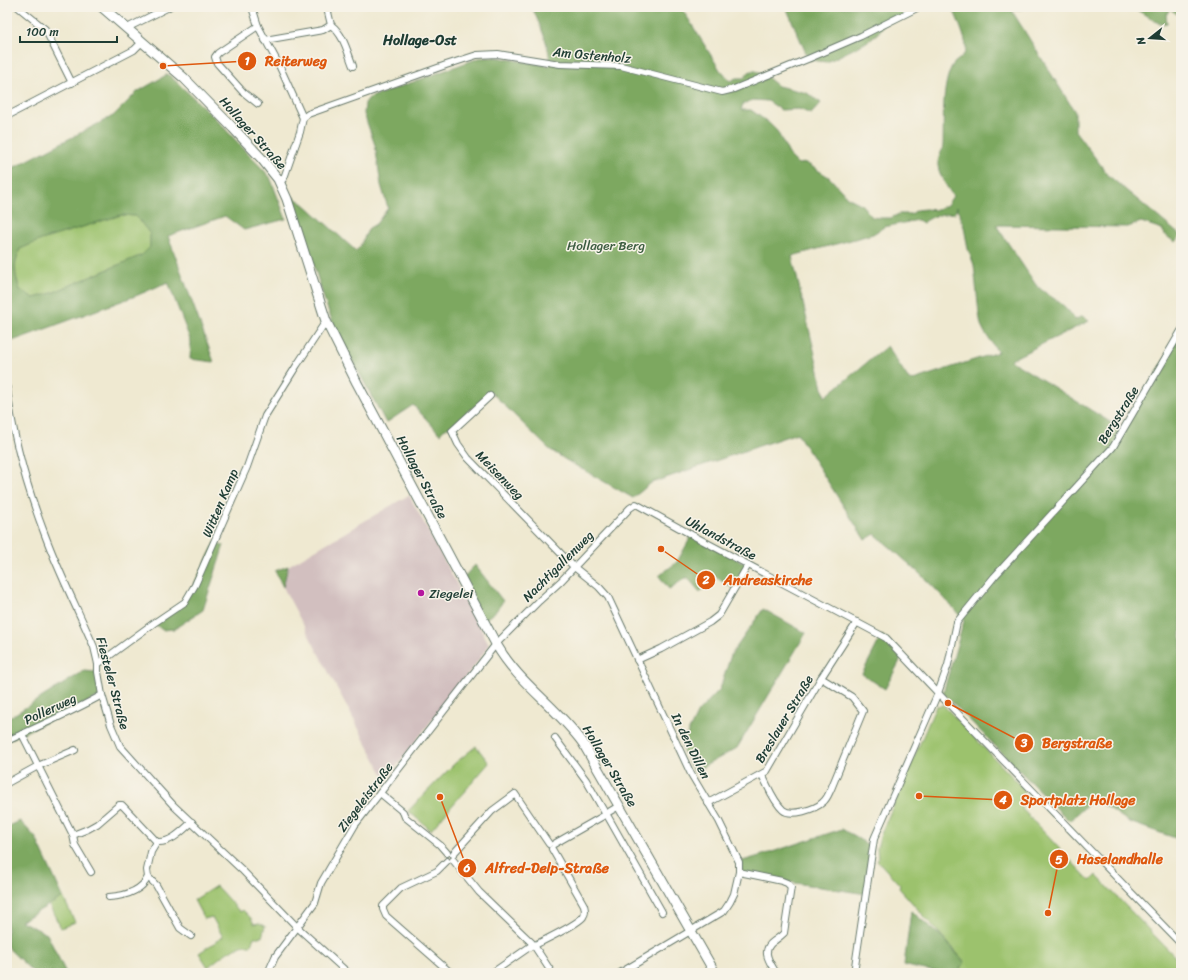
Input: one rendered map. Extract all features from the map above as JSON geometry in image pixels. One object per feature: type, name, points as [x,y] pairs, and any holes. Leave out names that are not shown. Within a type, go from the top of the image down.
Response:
[{"type":"main road","name":"Hollager Straße","points":[[102,7],[189,83],[262,159],[280,183],[287,199],[326,321],[357,383],[503,657],[517,674],[553,707],[583,743],[715,973]]},
{"type":"street","points":[[18,7],[45,29],[72,83]]},
{"type":"street","points":[[128,30],[131,26],[169,7]]},
{"type":"street","points":[[252,7],[258,26],[279,65],[303,118],[300,132],[284,178],[280,183]]},
{"type":"street","name":"Am Ostenholz","points":[[303,118],[308,114],[342,101],[478,55],[498,54],[560,64],[621,66],[722,92],[734,89],[861,36],[919,7]]},
{"type":"street","points":[[327,8],[331,25],[338,30],[342,36],[353,66]]},
{"type":"street","points":[[265,40],[323,30],[331,25]]},
{"type":"street","points":[[258,26],[218,53],[215,57],[218,63],[238,86],[258,104]]},
{"type":"street","points":[[7,116],[134,50],[142,42]]},
{"type":"street","name":"Witten Kamp","points":[[98,664],[185,602],[199,578],[247,468],[265,416],[326,321]]},
{"type":"street","name":"Bergstraße","points":[[854,973],[874,839],[938,693],[948,665],[957,622],[994,577],[1113,447],[1181,331]]},
{"type":"street","name":"Fiesteler Straße","points":[[7,388],[10,416],[32,498],[46,537],[94,647],[102,695],[111,725],[120,746],[174,806],[192,822],[297,927],[348,973]]},
{"type":"street","name":"Meisenweg","points":[[490,396],[452,431],[454,436],[468,458],[574,567]]},
{"type":"street","name":"Nachtigallenweg","points":[[496,644],[574,567],[630,508],[636,504]]},
{"type":"street","name":"Uhlandstraße","points":[[636,504],[886,638],[1181,944]]},
{"type":"street","points":[[637,660],[661,649],[710,622],[719,615],[748,565]]},
{"type":"street","name":"In den Dillen","points":[[574,567],[599,587],[608,597],[691,774],[719,821],[739,862],[739,872],[734,894],[724,911],[620,973]]},
{"type":"street","name":"Breslauer Straße","points":[[708,803],[767,771],[821,678],[857,622]]},
{"type":"street","name":"Ziegeleistraße","points":[[268,973],[275,957],[315,903],[321,883],[355,825],[496,644]]},
{"type":"street","points":[[762,775],[778,806],[784,811],[791,813],[816,808],[825,801],[863,711],[852,698],[821,678]]},
{"type":"street","name":"Pollerweg","points":[[7,741],[79,708],[102,695]]},
{"type":"street","points":[[22,734],[73,835],[75,844],[91,872]]},
{"type":"street","points":[[555,738],[586,780],[662,912]]},
{"type":"street","points":[[7,783],[38,766],[75,750]]},
{"type":"street","points":[[380,793],[403,812],[405,817],[440,845],[479,892],[534,945],[552,973]]},
{"type":"street","points":[[451,973],[386,916],[382,909],[383,906],[401,888],[437,871],[492,811],[515,794],[552,846],[584,905],[585,910],[583,916],[571,926],[534,945],[492,973]]},
{"type":"street","points":[[73,835],[92,827],[116,806],[122,804],[157,842]]},
{"type":"street","points":[[552,846],[619,806]]},
{"type":"street","points":[[157,842],[162,842],[172,838],[192,822]]},
{"type":"street","points":[[109,897],[120,896],[136,890],[145,884],[148,877],[147,870],[151,852],[157,842]]},
{"type":"street","points":[[739,872],[782,881],[791,887],[784,932],[780,938],[767,948],[766,954],[776,973]]},
{"type":"street","points":[[148,877],[156,885],[180,928],[191,936]]},
{"type":"shaded area","points":[[409,495],[489,644],[478,661],[390,775],[384,776],[283,587],[288,566]]},
{"type":"green space","name":"Hollager Berg","points":[[532,7],[681,7],[720,70],[730,81],[736,78],[744,78],[750,71],[756,71],[762,73],[778,86],[807,93],[821,103],[811,114],[799,109],[781,110],[768,101],[753,100],[743,104],[741,110],[751,110],[769,123],[777,131],[790,156],[798,164],[806,163],[829,177],[847,197],[861,204],[872,217],[891,218],[899,214],[911,214],[917,210],[937,210],[947,205],[953,196],[942,178],[938,166],[943,145],[944,105],[948,74],[952,66],[963,56],[966,51],[966,43],[963,33],[952,7],[1030,7],[1012,11],[1075,112],[1075,131],[1109,176],[1181,236],[1175,242],[1165,235],[1162,229],[1141,222],[1128,227],[996,225],[1036,285],[1062,304],[1075,320],[1082,316],[1089,321],[1010,360],[1123,430],[1181,331],[1181,840],[1129,822],[1109,808],[1093,800],[1069,821],[943,693],[964,621],[933,586],[875,534],[865,540],[797,433],[651,483],[633,498],[549,449],[491,392],[453,425],[445,429],[440,434],[413,405],[386,423],[335,328],[325,302],[293,197],[304,204],[356,251],[369,228],[376,224],[388,208],[381,185],[375,145],[364,114],[365,103],[369,98],[479,58],[496,57],[550,66],[550,58],[546,43]],"holes":[[[957,207],[964,227],[968,249],[974,265],[981,325],[998,352],[910,381],[887,346],[825,397],[792,256],[873,234],[884,227],[918,220],[923,223],[938,215],[955,213]]]},
{"type":"green space","points":[[786,7],[920,7],[884,25],[878,33],[865,43],[827,62],[809,60]]},
{"type":"green space","points":[[1132,7],[1181,7],[1181,17],[1170,9],[1166,15],[1167,23],[1160,24]]},
{"type":"green space","points":[[168,74],[214,117],[270,177],[286,219],[244,230],[225,216],[168,236],[214,362],[190,359],[191,342],[168,282],[138,295],[7,343],[7,171],[113,116],[137,92]],"holes":[[[121,215],[136,216],[150,234],[150,247],[142,255],[52,293],[34,298],[20,290],[16,279],[15,270],[16,260],[20,249],[41,240]]]},
{"type":"green space","points":[[121,215],[136,216],[150,234],[150,247],[142,255],[52,293],[34,298],[20,290],[16,276],[15,263],[20,249],[41,240]]},
{"type":"green space","points":[[692,535],[748,565],[734,589],[714,576],[700,592],[687,577],[669,589],[659,576],[677,562]]},
{"type":"green space","points":[[215,543],[224,545],[203,610],[174,629],[162,630],[154,623],[185,602]]},
{"type":"green space","points":[[475,565],[503,601],[497,610],[483,621],[462,579]]},
{"type":"green space","points":[[288,566],[283,587],[275,571]]},
{"type":"green space","points":[[763,609],[806,633],[737,748],[694,772],[683,751],[682,745],[698,712],[720,689],[731,655]]},
{"type":"green space","points":[[882,635],[903,655],[885,689],[862,674]]},
{"type":"green space","points":[[84,671],[98,672],[102,695],[7,741],[7,719]]},
{"type":"green space","points":[[943,705],[1025,790],[1022,809],[1090,881],[1096,875],[1181,963],[1170,973],[964,973],[960,968],[965,962],[899,888],[900,885],[877,860],[877,848],[881,834],[936,706]]},
{"type":"green space","points":[[476,746],[489,763],[431,830],[408,811],[454,764]]},
{"type":"green space","points":[[20,821],[36,838],[63,897],[21,921],[47,934],[66,973],[34,973],[7,947],[7,827]]},
{"type":"green space","points":[[842,829],[872,847],[866,894],[782,881],[739,872],[739,862]]},
{"type":"green space","points":[[216,886],[240,912],[243,910],[251,918],[254,924],[259,923],[265,926],[262,937],[254,937],[251,945],[245,945],[233,949],[208,967],[199,953],[223,937],[212,917],[204,919],[194,900]]},
{"type":"green space","points":[[63,897],[75,922],[61,928],[49,905]]},
{"type":"green space","points":[[911,911],[941,936],[965,963],[960,968],[964,973],[949,973],[919,969],[904,965]]},
{"type":"place","name":"Reiterweg","points":[[163,66]]},
{"type":"place","name":"Andreaskirche","points":[[661,549]]},
{"type":"place","name":"Ziegelei","points":[[421,593]]},
{"type":"place","name":"Bergstraße","points":[[948,703]]},
{"type":"place","name":"Sportplatz Hollage","points":[[919,796]]},
{"type":"place","name":"Alfred-Delp-Straße","points":[[440,797]]},
{"type":"place","name":"Haselandhalle","points":[[1048,913]]},
{"type":"district","name":"Hollage-Ost","points":[[420,40]]}]
